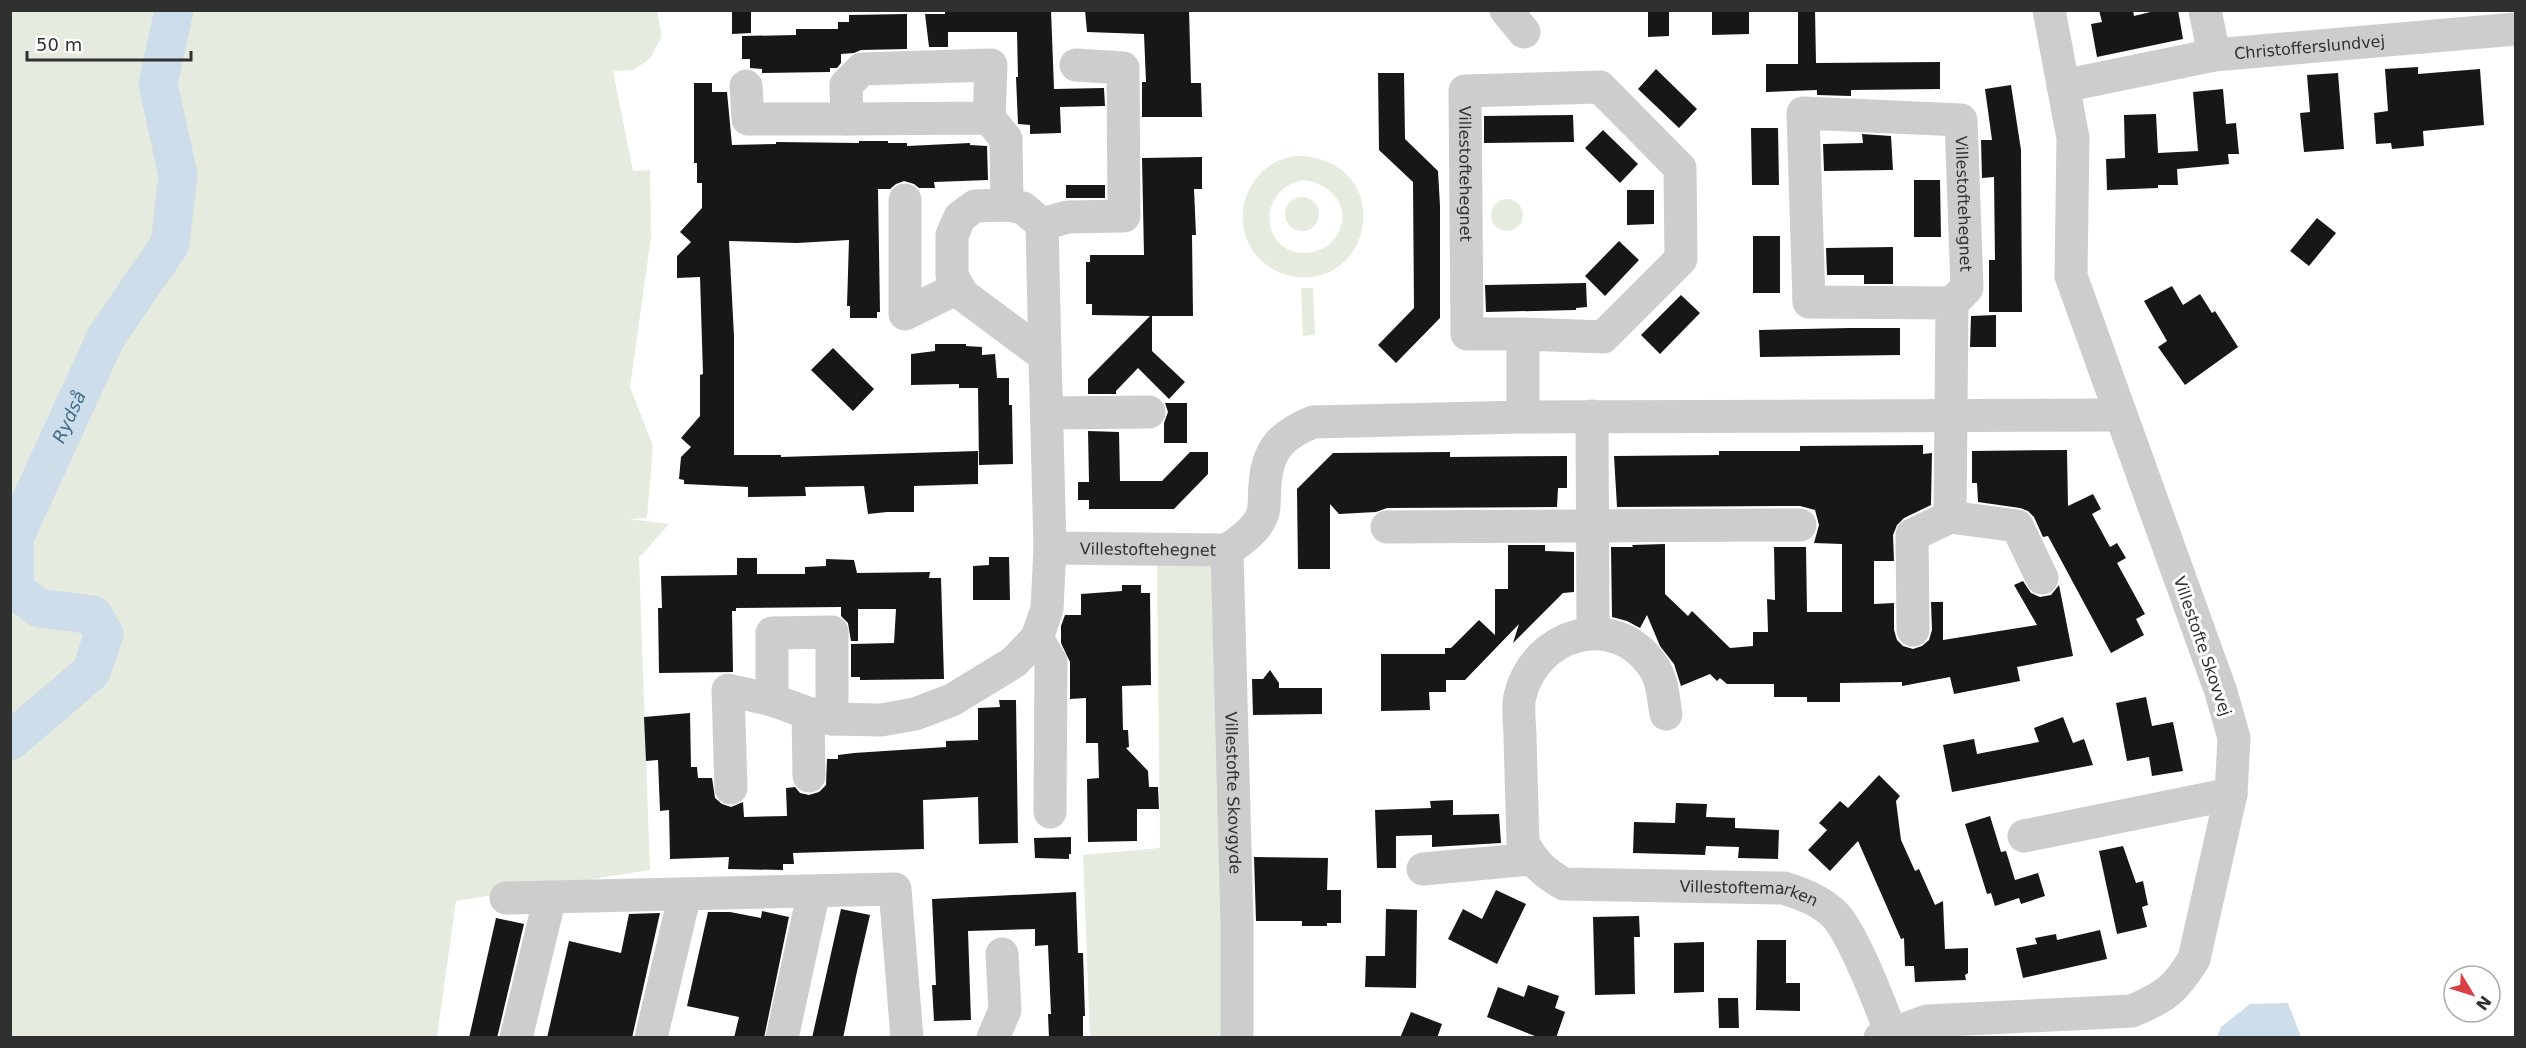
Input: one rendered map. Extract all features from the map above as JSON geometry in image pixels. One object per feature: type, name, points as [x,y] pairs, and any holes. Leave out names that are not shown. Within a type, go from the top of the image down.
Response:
[{"type":"street","name":"Villestofte Skovvej","points":[[1888,1036],[1928,1022],[2132,1011],[2160,1000],[2181,982],[2194,959],[2231,794],[2234,738],[2221,692],[2071,276],[2073,138],[2049,10]]},
{"type":"street","name":"Christofferslundvej","points":[[2205,10],[2214,55]]},
{"type":"street","name":"Christofferslundvej","points":[[2063,86],[2214,55],[2405,24],[2516,28]]},
{"type":"street","points":[[847,119],[846,85],[862,69],[991,65],[989,118],[1006,139],[1007,205]]},
{"type":"street","points":[[1042,225],[1068,217],[1124,216],[1124,68],[1076,65]]},
{"type":"street","points":[[746,86],[748,119],[989,118]]},
{"type":"street","name":"Villestoftehegnet","points":[[1600,87],[1680,168],[1681,259],[1603,337],[1523,334],[1467,334],[1465,91],[1600,87]]},
{"type":"street","name":"Villestoftehegnet","points":[[1803,113],[1961,120],[1968,288],[1952,303],[1809,302],[1803,113]]},
{"type":"street","points":[[905,200],[905,314],[958,288]]},
{"type":"street","points":[[731,788],[728,690],[772,700],[820,716],[881,720],[915,714],[952,700],[1014,662],[1037,638],[1047,609],[1050,548],[1042,225],[1023,208],[1007,205],[975,206],[960,217],[952,235],[952,276],[963,295],[1045,356]]},
{"type":"street","points":[[1950,517],[1952,303]]},
{"type":"street","points":[[1523,334],[1523,417]]},
{"type":"street","points":[[1048,412],[1149,412]]},
{"type":"street","name":"Villestoftehegnet","points":[[1050,548],[1227,550],[1248,536],[1263,514],[1266,470],[1282,438],[1313,422],[1592,416],[2121,415]]},
{"type":"street","points":[[1592,416],[1593,632]]},
{"type":"street","points":[[1913,630],[1912,535],[1950,517],[2017,526],[2042,578]]},
{"type":"street","points":[[1387,527],[1800,525]]},
{"type":"street","name":"Villestofte Skovgyde","points":[[1227,550],[1237,922],[1237,1038]]},
{"type":"street","points":[[772,700],[772,633],[832,632],[809,776]]},
{"type":"street","points":[[1423,869],[1532,860],[1523,843],[1519,697],[1533,665],[1548,649],[1569,638],[1593,632],[1633,646],[1653,666],[1662,687],[1666,714]]},
{"type":"street","points":[[1037,638],[1052,662],[1050,812]]},
{"type":"street","points":[[2024,836],[2231,794]]},
{"type":"street","name":"Villestoftemarken","points":[[1532,860],[1545,873],[1564,884],[1784,888],[1812,898],[1834,914],[1850,938],[1888,1036]]},
{"type":"street","points":[[506,898],[895,889],[907,1038]]},
{"type":"street","points":[[782,1038],[814,891]]},
{"type":"street","points":[[651,1038],[685,894]]},
{"type":"street","points":[[516,1038],[550,897]]},
{"type":"street","points":[[993,1038],[1005,1010],[1002,954]]},
{"type":"shaded area","points":[[10,11],[657,11],[662,36],[650,59],[633,70],[613,71],[633,171],[650,170],[651,237],[630,387],[653,446],[647,518],[629,519],[669,524],[639,558],[650,870],[456,901],[437,1037],[11,1037]]},
{"type":"shaded area","points":[[1293,156],[1327,162],[1349,177],[1361,198],[1363,222],[1357,245],[1342,264],[1320,275],[1291,276],[1273,270],[1254,253],[1243,225],[1245,202],[1255,181],[1274,163]],"holes":[[[1303,180],[1314,182],[1331,192],[1337,200],[1343,218],[1341,228],[1333,241],[1325,247],[1312,252],[1296,252],[1283,246],[1274,236],[1270,224],[1270,210],[1276,198],[1286,187]]]},
{"type":"shaded area","points":[[1302,197],[1314,202],[1319,214],[1314,226],[1302,231],[1290,226],[1285,214],[1290,202]]},
{"type":"shaded area","points":[[1507,199],[1518,204],[1523,215],[1518,226],[1507,231],[1496,226],[1491,215],[1496,204]]},
{"type":"shaded area","points":[[1301,288],[1313,288],[1315,335],[1303,336]]},
{"type":"shaded area","points":[[1221,558],[1227,1037],[1090,1037],[1083,855],[1160,848],[1157,559]]},
{"type":"water","points":[[2288,1003],[2301,1037],[2217,1037],[2221,1027],[2250,1004]]},
{"type":"building","points":[[732,10],[751,10],[751,33],[732,34]]},
{"type":"building","points":[[1051,10],[1054,89],[1104,88],[1105,106],[1060,107],[1061,133],[1030,134],[1030,125],[1018,124],[1017,32],[948,32],[948,47],[929,47],[925,14],[945,14],[945,11]]},
{"type":"building","points":[[1085,10],[1189,10],[1191,83],[1201,83],[1202,117],[1142,117],[1142,82],[1146,82],[1144,34],[1087,32]]},
{"type":"building","points":[[1648,10],[1669,10],[1669,36],[1648,37]]},
{"type":"building","points":[[1712,10],[1749,10],[1749,34],[1712,35]]},
{"type":"building","points":[[1798,10],[1815,10],[1816,63],[1940,62],[1940,89],[1851,90],[1851,96],[1817,95],[1817,90],[1766,92],[1766,64],[1798,64]]},
{"type":"building","points":[[2099,10],[2133,10],[2134,16],[2159,10],[2178,10],[2183,39],[2097,57],[2091,24],[2102,22]]},
{"type":"building","points":[[907,14],[907,49],[861,50],[841,54],[841,63],[837,68],[830,68],[830,72],[762,73],[762,69],[750,68],[750,59],[742,59],[742,36],[796,35],[796,29],[838,29],[838,22],[849,22],[849,15]]},
{"type":"building","points":[[2418,67],[2418,74],[2480,69],[2484,125],[2423,131],[2424,146],[2392,149],[2391,143],[2376,144],[2374,113],[2388,111],[2385,69]]},
{"type":"building","points":[[1656,69],[1697,109],[1679,128],[1638,89]]},
{"type":"building","points":[[1378,73],[1404,73],[1405,139],[1438,171],[1440,318],[1396,363],[1378,345],[1414,308],[1413,182],[1379,150]]},
{"type":"building","points":[[2338,73],[2344,149],[2304,152],[2300,113],[2310,112],[2307,75]]},
{"type":"building","points":[[694,83],[712,83],[712,92],[727,92],[732,145],[776,144],[776,142],[888,141],[888,143],[907,143],[907,146],[970,143],[970,145],[987,146],[988,180],[934,182],[935,188],[919,188],[904,181],[890,189],[878,189],[880,312],[877,312],[877,318],[850,318],[850,306],[847,306],[849,240],[797,243],[729,241],[734,336],[734,455],[781,455],[781,457],[978,451],[978,484],[914,486],[914,512],[868,514],[864,486],[805,487],[806,496],[748,497],[748,487],[684,484],[684,480],[679,479],[681,457],[691,447],[681,438],[700,416],[700,375],[703,374],[700,277],[677,278],[677,256],[691,242],[680,232],[702,208],[702,183],[697,183],[697,163],[694,163]]},
{"type":"building","points":[[2011,85],[2021,150],[2022,312],[1989,312],[1989,260],[1995,260],[1994,177],[1982,178],[1981,140],[1992,140],[1985,89]]},
{"type":"building","points":[[2223,89],[2226,124],[2236,123],[2239,154],[2228,154],[2229,164],[2177,169],[2178,185],[2107,190],[2106,159],[2125,158],[2124,115],[2156,114],[2158,153],[2198,151],[2193,92]]},
{"type":"building","points":[[1573,115],[1574,142],[1484,143],[1484,116]]},
{"type":"building","points":[[1751,128],[1778,128],[1779,185],[1752,185]]},
{"type":"building","points":[[1603,130],[1638,164],[1620,183],[1585,148]]},
{"type":"building","points":[[1862,134],[1891,136],[1893,170],[1824,171],[1823,144],[1863,143]]},
{"type":"building","points":[[1202,157],[1202,189],[1194,189],[1196,235],[1192,235],[1193,316],[1152,316],[1152,351],[1185,382],[1169,399],[1138,368],[1116,391],[1116,394],[1088,394],[1088,379],[1150,316],[1092,315],[1092,304],[1086,304],[1086,262],[1090,262],[1090,255],[1144,255],[1142,158]]},
{"type":"building","points":[[1914,180],[1940,180],[1941,237],[1914,237]]},
{"type":"building","points":[[1066,185],[1105,185],[1105,198],[1066,198]]},
{"type":"building","points":[[1627,190],[1654,190],[1654,224],[1627,225]]},
{"type":"building","points":[[2317,218],[2336,233],[2309,266],[2290,251]]},
{"type":"building","points":[[1753,236],[1780,236],[1780,293],[1753,293]]},
{"type":"building","points":[[1619,241],[1639,260],[1605,296],[1585,276]]},
{"type":"building","points":[[1893,247],[1893,284],[1864,284],[1864,275],[1827,275],[1826,248]]},
{"type":"building","points":[[1586,283],[1587,307],[1576,308],[1576,310],[1486,312],[1485,285]]},
{"type":"building","points":[[2172,286],[2183,305],[2200,294],[2212,313],[2215,311],[2238,347],[2185,385],[2158,347],[2167,341],[2144,301]]},
{"type":"building","points":[[1681,295],[1700,313],[1660,354],[1641,335]]},
{"type":"building","points":[[1996,315],[1996,347],[1970,347],[1971,316]]},
{"type":"building","points":[[1900,328],[1900,355],[1760,357],[1759,330]]},
{"type":"building","points":[[935,344],[966,344],[966,346],[982,347],[982,355],[995,354],[997,378],[1009,378],[1013,464],[979,465],[978,388],[959,388],[959,384],[911,385],[911,354],[935,351]]},
{"type":"building","points":[[833,348],[874,389],[853,411],[811,370]]},
{"type":"building","points":[[1165,403],[1187,403],[1187,443],[1164,443],[1164,423],[1168,412]]},
{"type":"building","points":[[1088,431],[1119,432],[1120,481],[1162,481],[1190,452],[1208,452],[1208,474],[1174,509],[1089,509],[1089,500],[1078,500],[1078,482],[1089,482]]},
{"type":"building","points":[[1923,445],[1923,454],[1932,453],[1931,505],[1904,518],[1897,525],[1893,535],[1894,561],[1874,561],[1874,604],[1894,603],[1894,630],[1897,640],[1903,646],[1913,649],[1929,640],[1932,630],[1931,602],[1943,602],[1943,640],[2037,625],[2014,585],[2023,581],[2031,593],[2040,597],[2051,595],[2059,585],[2073,656],[2017,667],[2020,681],[1954,694],[1950,677],[1902,686],[1902,682],[1840,683],[1840,702],[1807,702],[1807,697],[1774,697],[1774,684],[1727,684],[1720,678],[1717,681],[1710,674],[1681,686],[1674,664],[1660,646],[1647,615],[1640,628],[1612,617],[1611,547],[1665,544],[1665,594],[1688,616],[1692,611],[1730,648],[1753,646],[1753,632],[1768,632],[1767,599],[1775,600],[1774,547],[1806,547],[1807,612],[1842,612],[1842,544],[1814,543],[1819,525],[1815,510],[1800,506],[1617,507],[1614,456],[1719,455],[1719,451],[1800,451],[1800,446]]},
{"type":"building","points":[[2067,450],[2068,506],[2093,494],[2101,509],[2092,514],[2110,547],[2117,543],[2126,558],[2117,563],[2145,614],[2136,619],[2144,635],[2111,653],[2048,536],[2043,537],[2034,517],[2028,511],[2020,508],[1978,502],[1977,483],[1972,483],[1972,451]]},
{"type":"building","points":[[1450,452],[1450,457],[1567,456],[1567,488],[1558,488],[1557,507],[1387,508],[1376,512],[1339,514],[1330,504],[1330,569],[1298,569],[1297,489],[1333,453]]},
{"type":"building","points":[[1508,545],[1545,545],[1545,551],[1574,552],[1574,592],[1563,593],[1513,643],[1519,624],[1465,680],[1446,680],[1446,692],[1429,692],[1430,710],[1381,711],[1381,654],[1445,654],[1445,648],[1451,648],[1479,620],[1495,635],[1495,589],[1508,589]]},
{"type":"building","points":[[989,557],[1009,557],[1010,600],[973,600],[973,566],[989,565]]},
{"type":"building","points":[[737,558],[757,558],[757,574],[805,574],[805,567],[826,566],[826,559],[854,560],[857,573],[930,572],[929,578],[941,578],[944,679],[860,680],[860,677],[851,677],[851,644],[894,643],[896,609],[858,609],[858,641],[851,641],[848,623],[841,616],[841,607],[736,608],[736,611],[732,611],[733,672],[659,673],[658,608],[662,608],[661,576],[737,575]]},
{"type":"building","points":[[1122,585],[1141,585],[1141,593],[1150,593],[1151,685],[1122,686],[1123,730],[1128,730],[1129,747],[1126,748],[1148,771],[1149,787],[1158,787],[1159,809],[1137,809],[1137,841],[1088,842],[1087,779],[1099,778],[1098,743],[1086,743],[1086,698],[1070,699],[1070,662],[1061,643],[1061,626],[1065,615],[1081,615],[1081,594],[1122,591]]},
{"type":"building","points":[[1270,670],[1279,683],[1279,688],[1322,688],[1322,714],[1253,715],[1252,679],[1263,679]]},
{"type":"building","points":[[2146,697],[2152,726],[2173,722],[2183,771],[2152,776],[2149,757],[2127,761],[2116,703]]},
{"type":"building","points":[[999,700],[1016,700],[1018,843],[979,844],[978,797],[923,800],[924,849],[793,853],[794,864],[783,864],[783,870],[728,869],[729,857],[670,859],[669,810],[660,811],[658,760],[646,761],[644,717],[690,713],[691,767],[697,767],[698,778],[712,778],[715,798],[731,807],[743,802],[744,817],[787,816],[786,788],[795,787],[800,793],[809,795],[819,792],[826,785],[827,759],[838,759],[838,755],[854,753],[946,747],[946,741],[978,740],[978,708],[1000,707]]},
{"type":"building","points":[[2063,717],[2073,743],[2084,739],[2093,765],[1952,792],[1943,745],[1974,739],[1977,754],[2039,742],[2034,728]]},
{"type":"building","points":[[1879,775],[1900,796],[1896,801],[1901,840],[1915,871],[1919,869],[1935,905],[1943,901],[1945,949],[1968,948],[1966,980],[1915,982],[1914,966],[1905,966],[1904,938],[1901,939],[1858,841],[1830,871],[1808,850],[1827,830],[1819,823],[1840,801],[1848,808]]},
{"type":"building","points":[[1453,800],[1453,815],[1499,814],[1501,843],[1432,847],[1432,835],[1396,836],[1396,868],[1377,868],[1375,810],[1431,808],[1430,801]]},
{"type":"building","points":[[1676,803],[1707,804],[1706,817],[1735,818],[1735,828],[1779,830],[1778,859],[1738,858],[1739,847],[1706,846],[1705,855],[1633,853],[1634,822],[1675,823]]},
{"type":"building","points":[[1990,816],[2001,852],[2006,851],[2015,880],[2038,873],[2045,896],[2021,904],[2019,898],[1995,906],[1991,893],[1987,894],[1965,824]]},
{"type":"building","points":[[1071,837],[1069,859],[1035,858],[1034,838]]},
{"type":"building","points":[[2123,846],[2136,883],[2143,881],[2148,905],[2142,907],[2147,927],[2117,934],[2099,851]]},
{"type":"building","points":[[1254,857],[1328,858],[1327,890],[1341,890],[1341,923],[1327,923],[1327,926],[1302,926],[1302,921],[1256,921]]},
{"type":"building","points":[[1496,890],[1526,904],[1497,964],[1448,939],[1463,909],[1482,919]]},
{"type":"building","points":[[1076,892],[1078,953],[1083,953],[1085,1016],[1083,1016],[1083,1038],[1049,1038],[1048,1014],[1051,1014],[1048,945],[1035,946],[1035,929],[968,931],[971,1020],[934,1021],[932,985],[936,985],[932,899]]},
{"type":"building","points":[[841,909],[870,915],[843,1038],[812,1038]]},
{"type":"building","points":[[1386,909],[1417,910],[1416,988],[1365,987],[1366,956],[1385,956]]},
{"type":"building","points":[[762,911],[789,917],[764,1038],[734,1038],[739,1017],[687,1006],[708,912],[730,912],[761,918]]},
{"type":"building","points":[[660,913],[632,1038],[547,1038],[569,941],[621,953],[629,914]]},
{"type":"building","points":[[1639,916],[1640,937],[1634,937],[1635,994],[1595,995],[1593,917]]},
{"type":"building","points":[[496,918],[524,924],[497,1038],[469,1038]]},
{"type":"building","points":[[2100,930],[2107,959],[2023,978],[2016,948],[2037,944],[2035,938],[2056,934],[2057,940]]},
{"type":"building","points":[[1757,940],[1786,940],[1786,983],[1800,983],[1800,1011],[1756,1010]]},
{"type":"building","points":[[1704,942],[1704,992],[1674,993],[1674,943]]},
{"type":"building","points":[[1528,985],[1559,996],[1555,1008],[1565,1012],[1556,1038],[1540,1038],[1487,1017],[1498,987],[1524,997]]},
{"type":"building","points":[[1718,998],[1738,998],[1739,1028],[1719,1028]]},
{"type":"building","points":[[1411,1012],[1442,1024],[1437,1038],[1400,1038]]},
{"type":"waterway","name":"Rydså","points":[[10,741],[91,672],[104,634],[93,615],[39,608],[15,590],[14,538],[106,337],[170,244],[178,175],[158,84],[174,10]]}]
